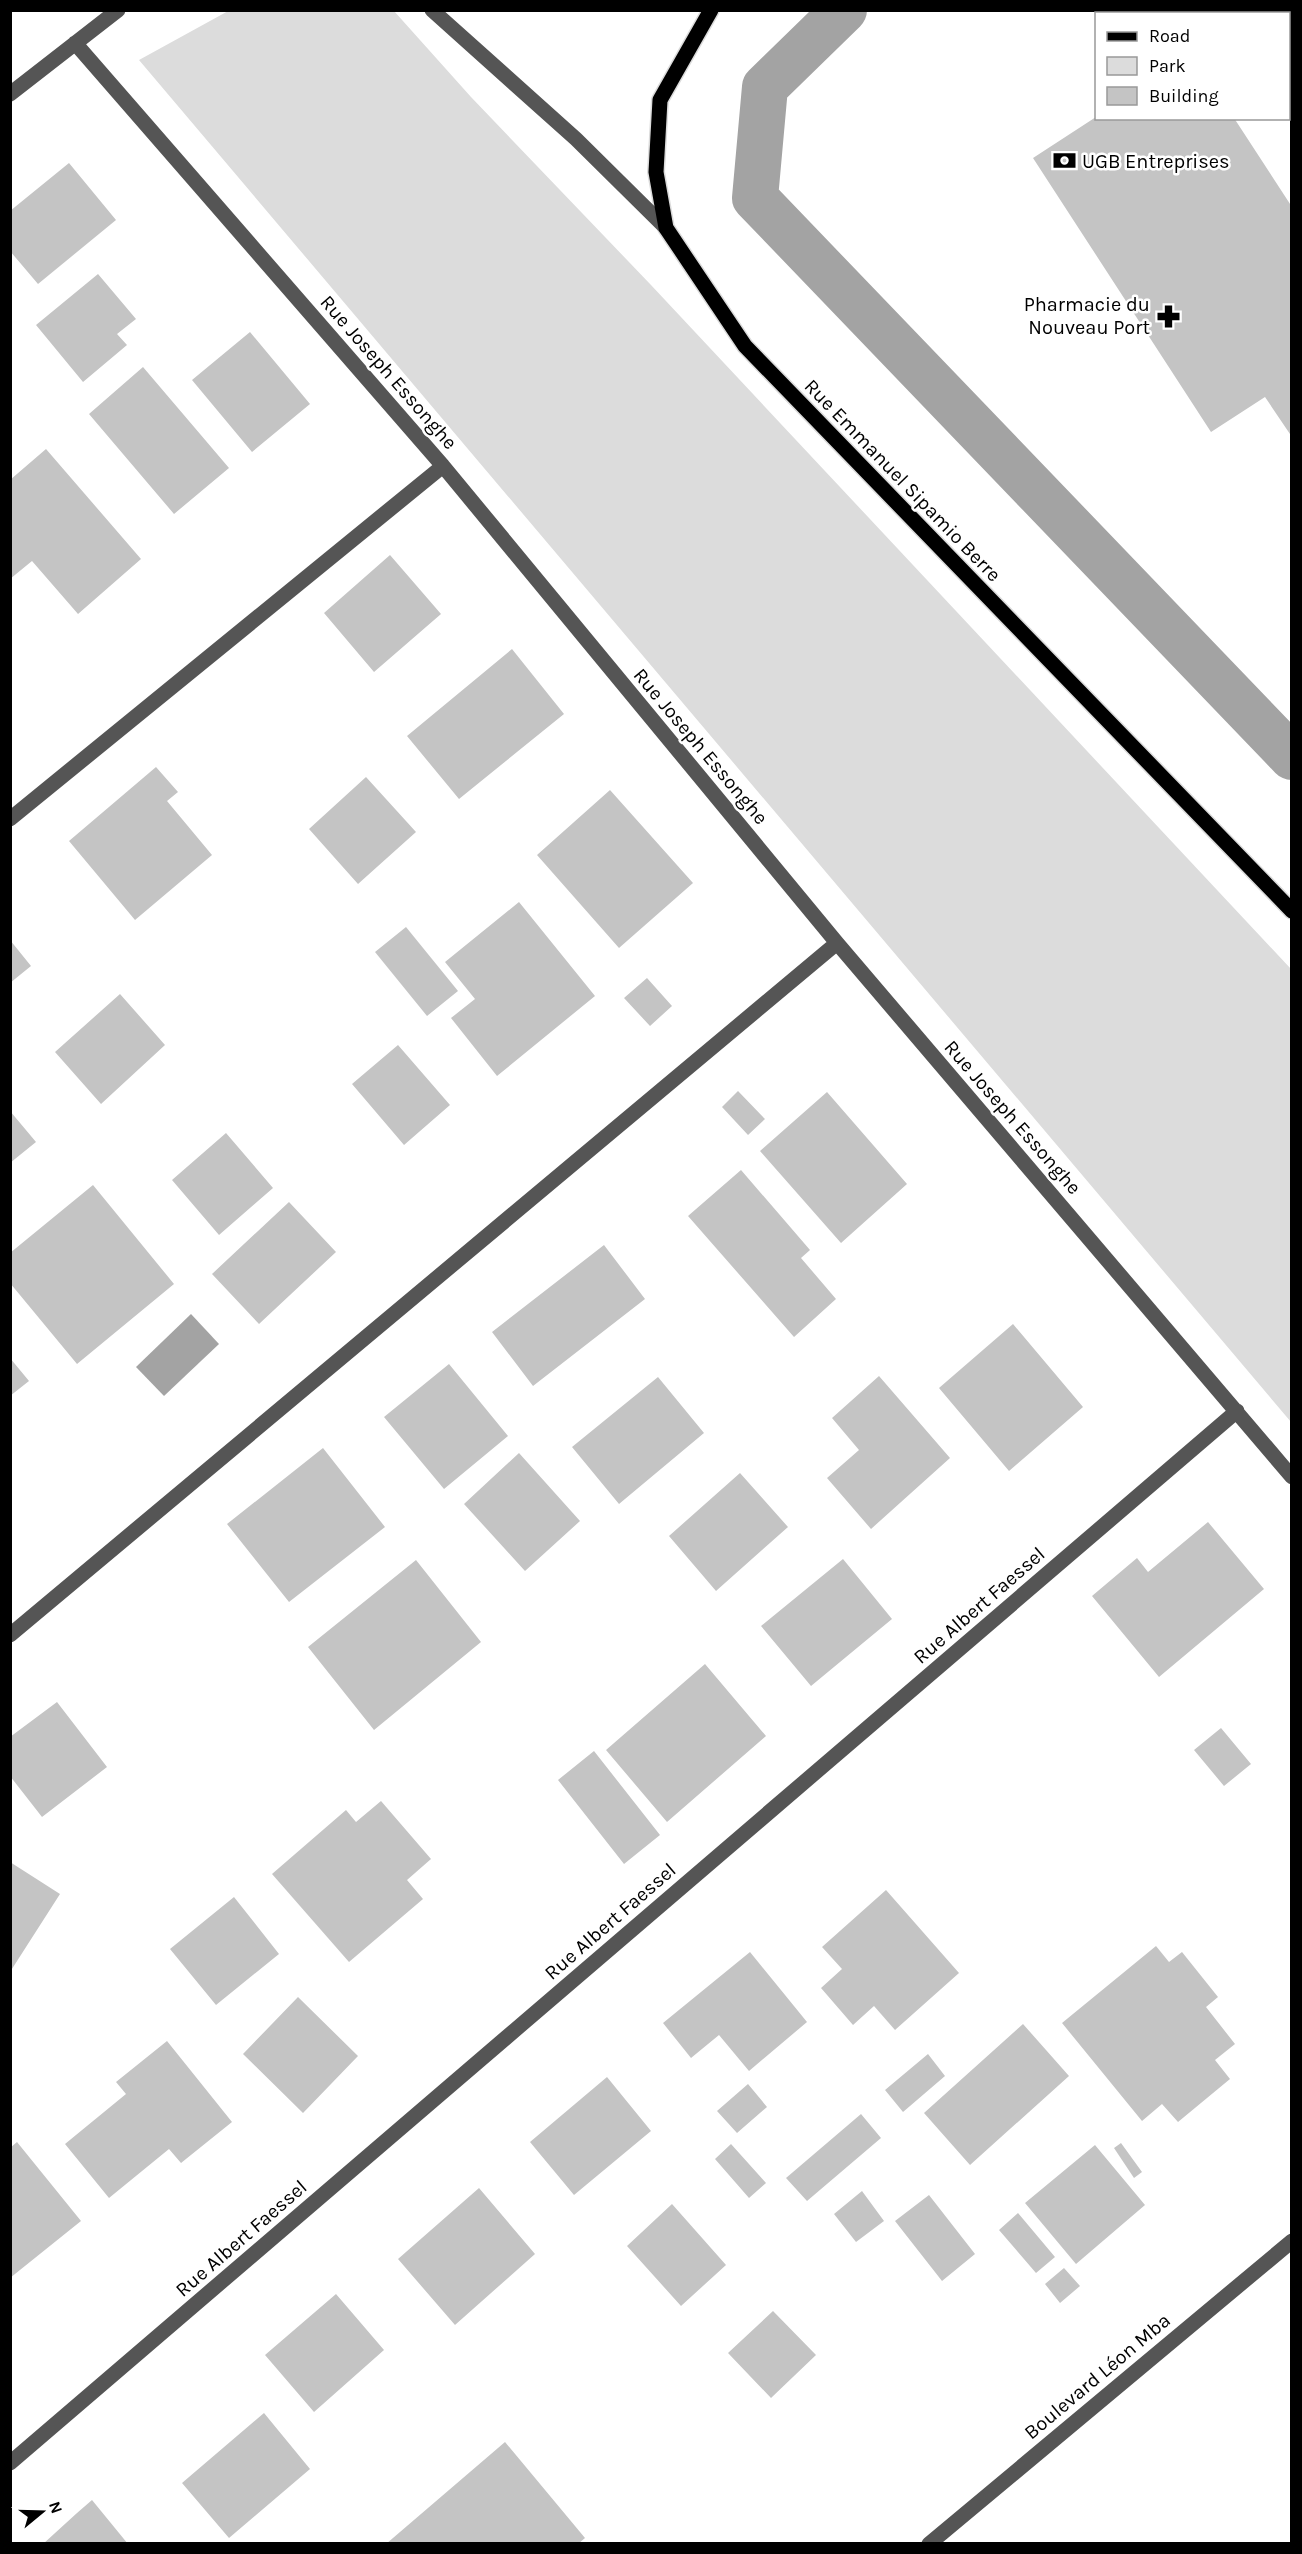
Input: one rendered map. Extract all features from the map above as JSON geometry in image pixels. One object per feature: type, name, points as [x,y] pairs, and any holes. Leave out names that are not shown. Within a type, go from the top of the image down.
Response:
[{"type":"main road","name":"Rue Emmanuel Sipamio Berre","points":[[711,10],[660,100],[656,171],[666,228],[746,346],[1292,911]]},
{"type":"street","points":[[10,94],[118,10]]},
{"type":"street","points":[[433,11],[576,139],[666,228]]},
{"type":"street","name":"Rue Joseph Essonghe","points":[[75,43],[443,466],[837,943],[1292,1477]]},
{"type":"street","points":[[10,819],[443,466]]},
{"type":"street","points":[[10,1635],[837,943]]},
{"type":"street","name":"Rue Albert Faessel","points":[[10,2463],[1237,1411]]},
{"type":"street","name":"Boulevard Léon Mba","points":[[929,2544],[1292,2241]]},
{"type":"green space","points":[[230,10],[394,11],[471,97],[651,285],[1291,969],[1291,1422],[139,60]]},
{"type":"shaded area","points":[[191,1314],[219,1344],[164,1396],[136,1367]]},
{"type":"building","points":[[1095,118],[1095,120],[1235,120],[1292,207],[1292,437],[1265,397],[1211,432],[1033,158]]},
{"type":"building","points":[[69,163],[116,220],[38,284],[10,251],[10,211]]},
{"type":"building","points":[[98,274],[136,319],[117,334],[127,345],[83,382],[36,325]]},
{"type":"building","points":[[250,332],[310,404],[252,452],[192,380]]},
{"type":"building","points":[[143,367],[229,468],[174,514],[89,414]]},
{"type":"building","points":[[46,449],[141,559],[78,614],[32,561],[10,579],[10,480]]},
{"type":"building","points":[[390,555],[441,614],[374,672],[324,613]]},
{"type":"building","points":[[512,649],[564,714],[459,799],[407,736]]},
{"type":"building","points":[[156,767],[178,792],[167,801],[212,855],[135,920],[69,841]]},
{"type":"building","points":[[366,777],[416,832],[358,884],[309,829]]},
{"type":"building","points":[[610,790],[693,883],[619,948],[537,855]]},
{"type":"building","points":[[519,902],[595,996],[497,1076],[451,1018],[475,999],[445,962]]},
{"type":"building","points":[[406,927],[458,991],[427,1016],[375,952]]},
{"type":"building","points":[[10,940],[31,966],[10,983]]},
{"type":"building","points":[[647,978],[672,1006],[650,1026],[624,998]]},
{"type":"building","points":[[120,994],[165,1045],[101,1104],[55,1052]]},
{"type":"building","points":[[398,1045],[450,1105],[404,1145],[352,1084]]},
{"type":"building","points":[[738,1091],[765,1119],[748,1135],[722,1107]]},
{"type":"building","points":[[827,1092],[907,1184],[841,1243],[760,1151]]},
{"type":"building","points":[[10,1111],[36,1142],[10,1163]]},
{"type":"building","points":[[226,1133],[273,1188],[219,1235],[172,1180]]},
{"type":"building","points":[[741,1170],[810,1250],[801,1258],[836,1299],[794,1337],[688,1216]]},
{"type":"building","points":[[93,1185],[174,1284],[77,1364],[10,1283],[10,1253]]},
{"type":"building","points":[[289,1202],[336,1252],[259,1324],[212,1274]]},
{"type":"building","points":[[604,1245],[645,1299],[533,1386],[492,1332]]},
{"type":"building","points":[[1013,1324],[1083,1407],[1009,1471],[939,1388]]},
{"type":"building","points":[[10,1358],[29,1381],[10,1396]]},
{"type":"building","points":[[449,1364],[508,1436],[444,1489],[384,1417]]},
{"type":"building","points":[[879,1376],[950,1458],[871,1529],[827,1478],[859,1450],[832,1418]]},
{"type":"building","points":[[658,1377],[704,1433],[619,1504],[572,1447]]},
{"type":"building","points":[[323,1448],[385,1527],[289,1602],[227,1524]]},
{"type":"building","points":[[519,1453],[580,1521],[525,1571],[464,1504]]},
{"type":"building","points":[[740,1473],[788,1527],[716,1591],[669,1536]]},
{"type":"building","points":[[1208,1522],[1264,1589],[1159,1677],[1092,1596],[1137,1558],[1148,1572]]},
{"type":"building","points":[[843,1559],[892,1619],[811,1686],[761,1626]]},
{"type":"building","points":[[416,1560],[481,1642],[374,1730],[308,1647]]},
{"type":"building","points":[[705,1664],[766,1736],[667,1822],[606,1750]]},
{"type":"building","points":[[57,1702],[107,1767],[42,1817],[10,1776],[10,1737]]},
{"type":"building","points":[[1221,1728],[1251,1764],[1224,1786],[1194,1750]]},
{"type":"building","points":[[594,1751],[660,1835],[624,1864],[558,1780]]},
{"type":"building","points":[[381,1801],[431,1859],[407,1880],[423,1899],[349,1962],[272,1874],[346,1810],[356,1822]]},
{"type":"building","points":[[10,1862],[60,1894],[10,1972]]},
{"type":"building","points":[[886,1890],[959,1973],[895,2030],[874,2006],[853,2025],[821,1988],[842,1969],[822,1947]]},
{"type":"building","points":[[234,1897],[279,1954],[216,2005],[170,1949]]},
{"type":"building","points":[[1156,1946],[1169,1962],[1182,1952],[1218,1997],[1206,2007],[1235,2044],[1215,2060],[1230,2079],[1178,2122],[1162,2104],[1142,2121],[1062,2023]]},
{"type":"building","points":[[750,1952],[807,2022],[749,2071],[719,2035],[691,2058],[663,2023]]},
{"type":"building","points":[[298,1997],[358,2056],[303,2113],[243,2054]]},
{"type":"building","points":[[1023,2024],[1069,2076],[970,2165],[924,2113]]},
{"type":"building","points":[[167,2041],[232,2122],[181,2163],[169,2149],[109,2198],[65,2144],[126,2094],[116,2082]]},
{"type":"building","points":[[928,2054],[945,2076],[903,2112],[885,2090]]},
{"type":"building","points":[[607,2077],[651,2131],[574,2195],[530,2142]]},
{"type":"building","points":[[748,2084],[767,2107],[737,2133],[717,2111]]},
{"type":"building","points":[[861,2114],[881,2138],[807,2201],[786,2178]]},
{"type":"building","points":[[17,2142],[81,2221],[10,2278],[10,2148]]},
{"type":"building","points":[[1121,2143],[1142,2172],[1134,2178],[1114,2148]]},
{"type":"building","points":[[731,2144],[766,2183],[749,2198],[715,2159]]},
{"type":"building","points":[[1095,2145],[1145,2205],[1076,2264],[1025,2203]]},
{"type":"building","points":[[479,2188],[535,2254],[455,2325],[398,2259]]},
{"type":"building","points":[[862,2191],[884,2221],[856,2242],[834,2214]]},
{"type":"building","points":[[929,2195],[975,2254],[942,2281],[895,2221]]},
{"type":"building","points":[[672,2204],[726,2265],[681,2306],[627,2246]]},
{"type":"building","points":[[1018,2213],[1055,2257],[1036,2273],[999,2230]]},
{"type":"building","points":[[1064,2268],[1080,2286],[1060,2303],[1045,2284]]},
{"type":"building","points":[[336,2294],[384,2350],[314,2412],[265,2355]]},
{"type":"building","points":[[773,2311],[816,2355],[771,2398],[728,2353]]},
{"type":"building","points":[[264,2413],[310,2469],[229,2538],[182,2483]]},
{"type":"building","points":[[505,2442],[585,2538],[578,2544],[386,2544]]},
{"type":"building","points":[[92,2500],[128,2544],[43,2544],[77,2513]]},
{"type":"waterway","points":[[844,10],[765,87],[755,198],[1292,757]]},
{"type":"place","name":"UGB Entreprises","points":[[1064,161]]},
{"type":"place","name":"Pharmacie du Nouveau Port","points":[[1168,316]]}]
